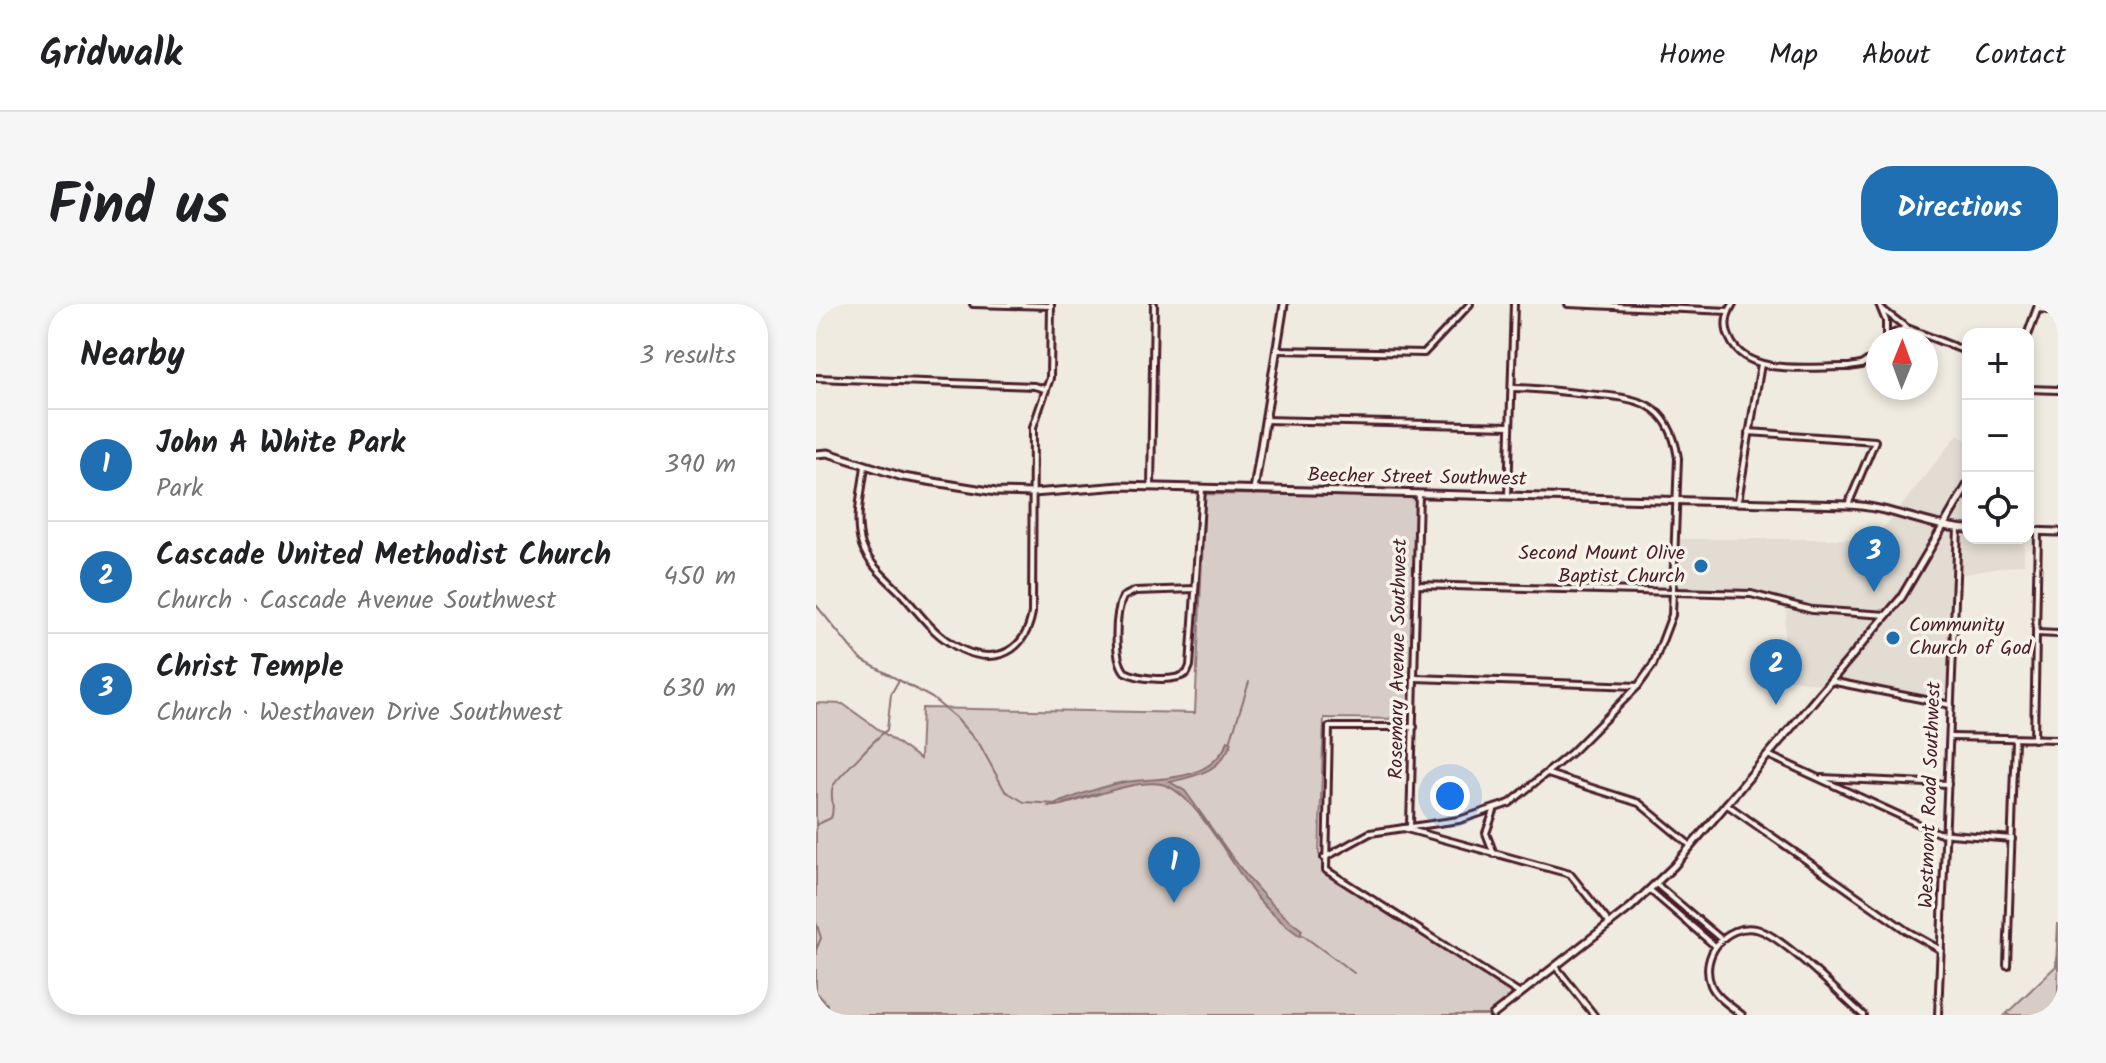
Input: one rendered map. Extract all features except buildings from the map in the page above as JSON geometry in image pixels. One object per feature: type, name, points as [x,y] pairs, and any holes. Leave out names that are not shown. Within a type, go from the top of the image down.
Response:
[{"type":"street","points":[[865,465],[858,527],[871,561],[940,635],[979,654],[1010,651],[1029,629],[1033,427],[1050,378],[1051,305],[973,304]]},
{"type":"street","points":[[1151,487],[1154,304]]},
{"type":"street","points":[[1254,490],[1284,304]]},
{"type":"street","points":[[1277,350],[1424,353],[1470,304]]},
{"type":"street","points":[[1508,496],[1514,304]]},
{"type":"street","points":[[1568,304],[1729,311]]},
{"type":"street","points":[[1733,304],[1726,329],[1734,348],[1746,359],[1761,364],[1849,367],[1866,362]]},
{"type":"street","points":[[1879,304],[1886,328]]},
{"type":"street","points":[[2030,328],[2038,306],[2058,311]]},
{"type":"street","points":[[1883,310],[1907,328]]},
{"type":"street","points":[[1938,340],[1962,350]]},
{"type":"street","points":[[1738,501],[1761,364]]},
{"type":"street","points":[[816,378],[1034,386],[1045,389]]},
{"type":"street","points":[[1324,858],[1370,833],[1494,811],[1521,797],[1638,686],[1665,638],[1674,591],[1677,500],[1675,441],[1665,421],[1649,406],[1622,395],[1512,388]]},
{"type":"street","points":[[2034,389],[2058,390]]},
{"type":"street","points":[[1265,420],[1510,426]]},
{"type":"street","points":[[1749,432],[1875,441],[1848,505]]},
{"type":"street","name":"Beecher Street Southwest","points":[[816,454],[828,453],[942,485],[1033,493],[1103,486],[1848,505],[1887,509],[1962,528]]},
{"type":"street","points":[[1195,589],[1135,591],[1123,597],[1120,606],[1119,658],[1125,672],[1135,676],[1177,678],[1187,673],[1195,589],[1202,489]]},
{"type":"street","name":"Rosemary Avenue Southwest","points":[[1410,826],[1419,494]]},
{"type":"street","points":[[1494,1015],[1650,890],[1691,846],[1887,615],[1914,579],[1962,495]]},
{"type":"street","name":"Westmont Road Southwest","points":[[1938,1015],[1958,528]]},
{"type":"street","points":[[2034,532],[2058,532]]},
{"type":"street","points":[[2034,739],[2038,532]]},
{"type":"street","points":[[1417,585],[1751,594],[1812,610],[1887,615]]},
{"type":"street","points":[[2036,633],[2058,634]]},
{"type":"street","points":[[1415,678],[1638,686]]},
{"type":"street","points":[[1830,681],[1839,686],[1951,705]]},
{"type":"street","points":[[1414,727],[1329,727],[1324,858],[1332,876],[1520,994]]},
{"type":"street","points":[[1950,737],[2058,739]]},
{"type":"street","points":[[2007,965],[2015,740]]},
{"type":"street","points":[[1768,755],[1946,835],[2012,839]]},
{"type":"street","points":[[1548,774],[1639,803],[1691,846]]},
{"type":"street","points":[[1818,778],[1948,784]]},
{"type":"street","points":[[1726,804],[1907,931],[1941,950]]},
{"type":"street","points":[[1494,811],[1486,833],[1496,855]]},
{"type":"street","points":[[1401,827],[1570,874],[1610,924]]},
{"type":"street","points":[[1656,884],[1721,939]]},
{"type":"street","points":[[1650,890],[1715,946]]},
{"type":"street","points":[[1742,1015],[1710,983],[1710,958],[1721,939],[1743,929],[1766,933],[1863,1015]]},
{"type":"street","points":[[1555,966],[1594,1015]]},
{"type":"shaded area","points":[[1958,434],[1962,437],[1962,544],[2024,544],[2024,564],[1959,575],[1954,706],[1780,678],[1787,605],[1759,594],[1671,590],[1675,539],[1875,539]]},
{"type":"shaded area","points":[[1205,494],[1417,496],[1411,719],[1324,718],[1319,854],[1333,878],[1523,992],[1496,1015],[816,1015],[816,703],[843,704],[920,759],[922,708],[1195,713]]},
{"type":"shaded area","points":[[1228,741],[1232,742],[1227,752],[1207,771],[1170,782],[1185,791],[1252,883],[1302,930],[1300,936],[1259,900],[1201,816],[1174,790],[1161,784],[1147,783],[1049,806],[1111,785],[1196,772],[1220,755]]},
{"type":"shaded area","points":[[2058,923],[2058,1015],[2005,1015],[2056,966]]},
{"type":"waterway","points":[[816,605],[860,659],[932,698],[955,717],[980,745],[1005,791],[1024,802],[1057,804]]},
{"type":"waterway","points":[[816,825],[831,818],[833,786],[887,730],[891,694],[899,680]]},
{"type":"waterway","points":[[1230,742],[1249,682]]},
{"type":"waterway","points":[[1063,804],[1099,793]]},
{"type":"waterway","points":[[816,922],[821,938],[816,950]]},
{"type":"waterway","points":[[1301,934],[1354,973]]},
{"type":"waterway","points":[[816,992],[827,1004],[826,1015]]},
{"type":"place","name":"Second Mount Olive Baptist Church","points":[[1701,566]]},
{"type":"place","name":"Christ Temple","points":[[1874,592]]},
{"type":"place","name":"Community Church of God","points":[[1893,638]]},
{"type":"place","name":"Cascade United Methodist Church","points":[[1776,705]]},
{"type":"place","name":"John A White Park","points":[[1174,903]]}]
